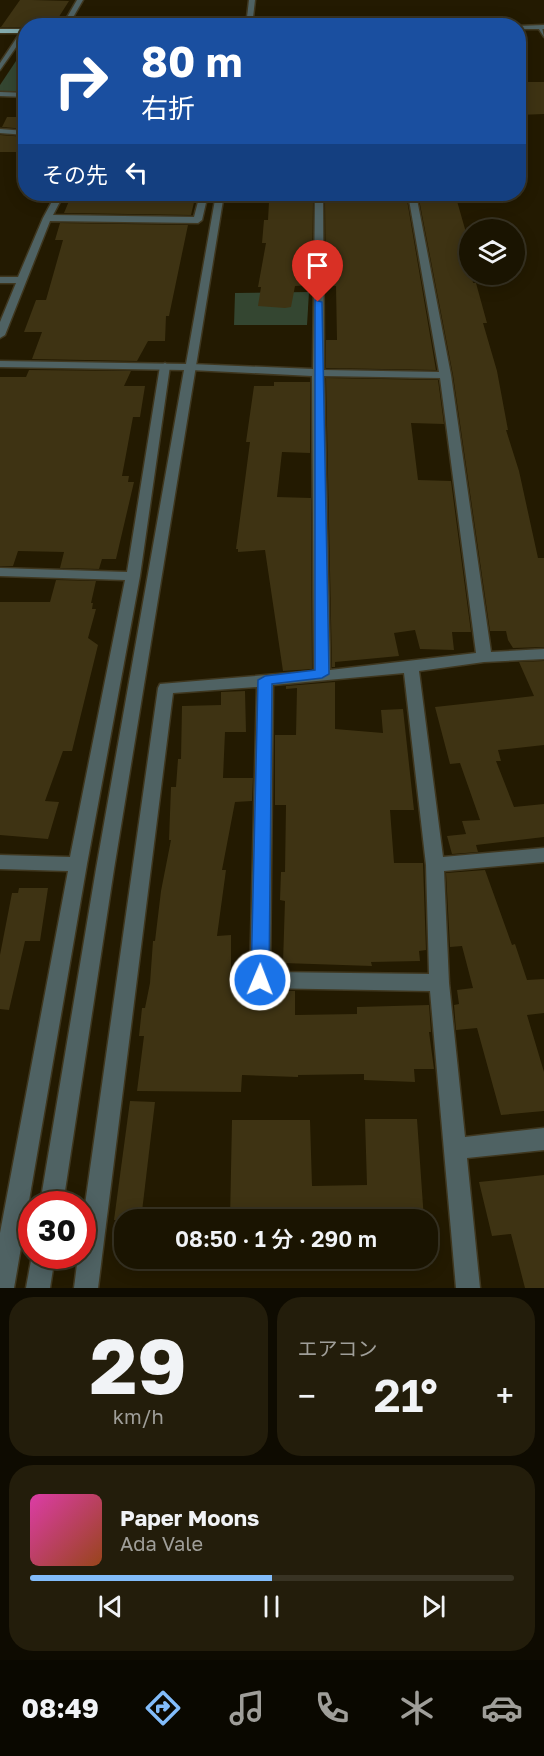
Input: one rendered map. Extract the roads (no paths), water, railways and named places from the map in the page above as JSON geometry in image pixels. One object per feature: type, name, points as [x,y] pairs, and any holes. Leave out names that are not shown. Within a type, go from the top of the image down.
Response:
[{"type":"main road","points":[[0,31],[18,31]]},
{"type":"street","points":[[70,18],[80,0]]},
{"type":"street","points":[[250,18],[252,0]]},
{"type":"street","points":[[526,28],[543,31]]},
{"type":"street","points":[[526,32],[543,31]]},
{"type":"street","points":[[1,64],[18,41]]},
{"type":"street","points":[[0,94],[18,95]]},
{"type":"street","points":[[0,131],[18,132]]},
{"type":"street","points":[[1,330],[56,201]]},
{"type":"street","points":[[47,218],[198,220],[202,201]]},
{"type":"street","points":[[53,1191],[219,201]]},
{"type":"street","points":[[319,201],[318,373],[322,674]]},
{"type":"street","points":[[413,201],[445,375],[484,657]]},
{"type":"street","points":[[0,280],[22,280]]},
{"type":"street","points":[[0,364],[165,366],[318,373],[445,375]]},
{"type":"street","points":[[2,1288],[78,864],[133,576],[165,366]]},
{"type":"street","points":[[0,572],[133,576]]},
{"type":"street","points":[[87,1288],[166,687],[193,688],[411,667],[484,657],[544,654]]},
{"type":"street","points":[[411,667],[435,865],[439,983],[468,1288]]},
{"type":"street","points":[[265,680],[260,980],[439,983]]},
{"type":"street","points":[[435,865],[544,855]]},
{"type":"street","points":[[0,862],[78,864]]},
{"type":"street","points":[[455,1149],[544,1138]]},
{"type":"street","points":[[38,1288],[41,1269]]}]
